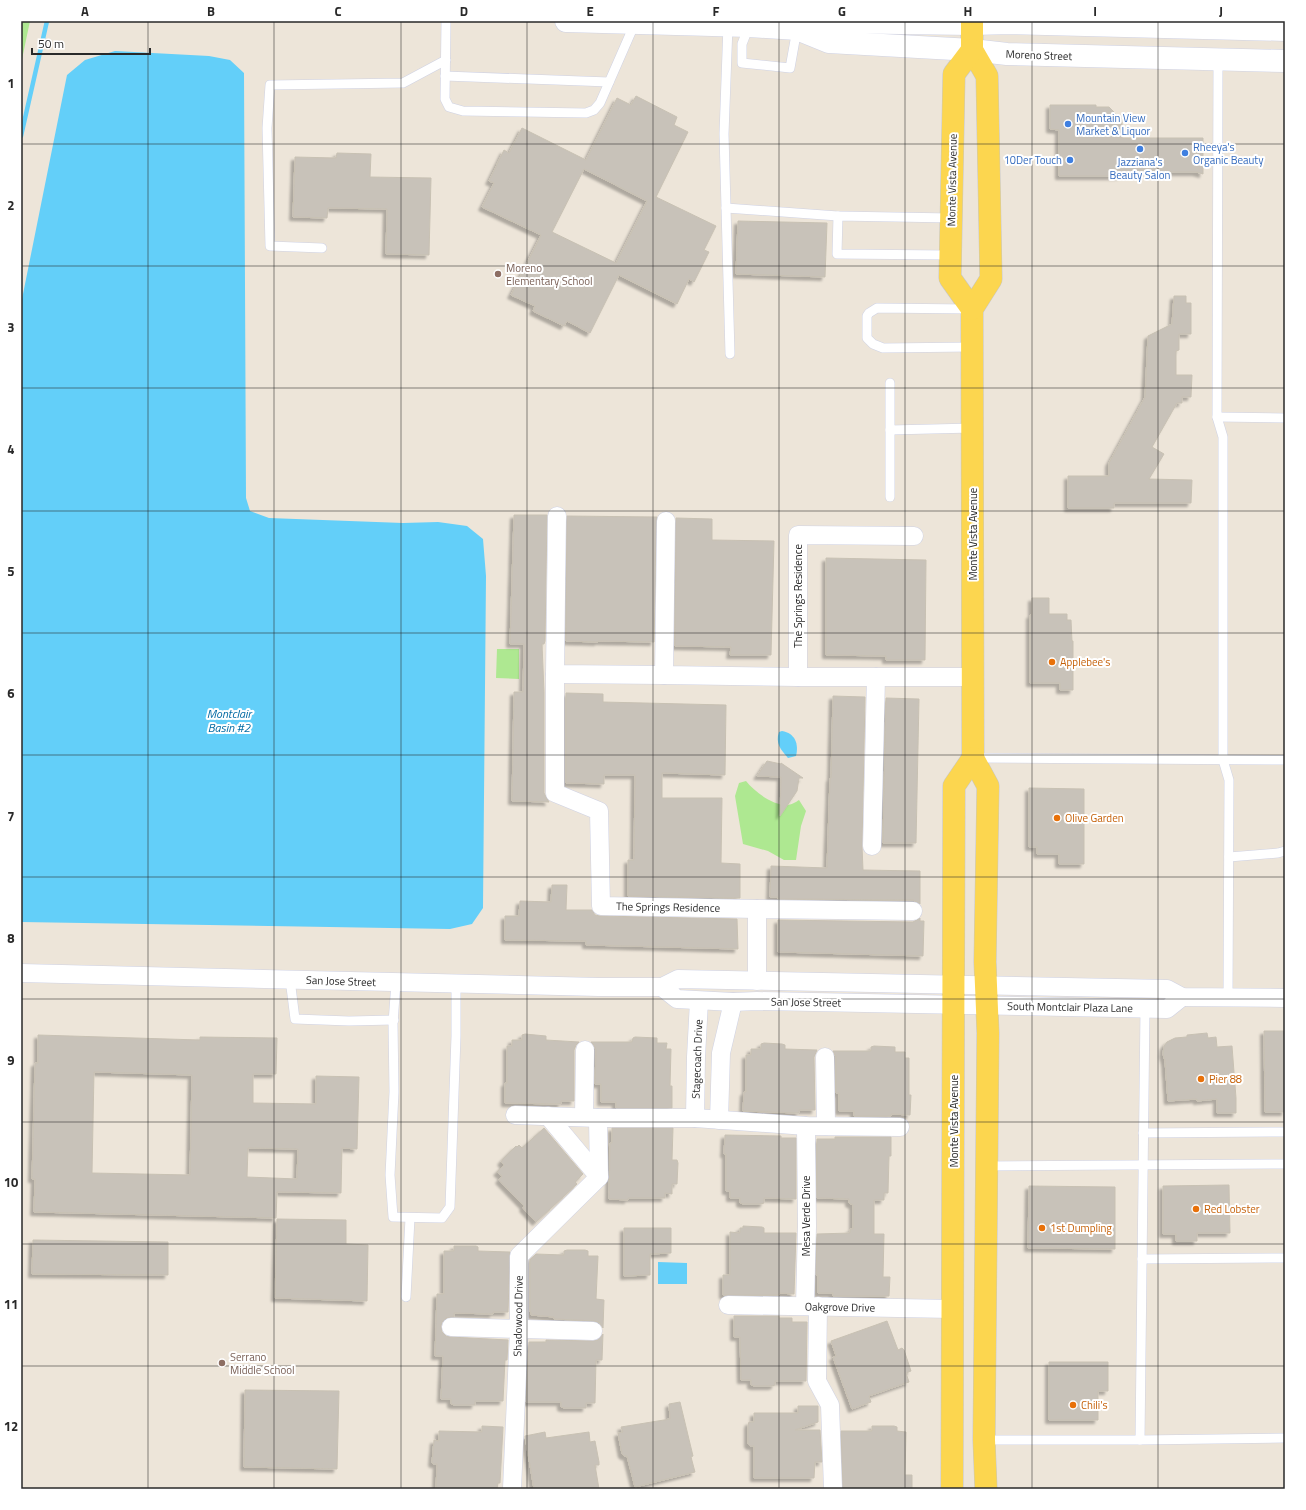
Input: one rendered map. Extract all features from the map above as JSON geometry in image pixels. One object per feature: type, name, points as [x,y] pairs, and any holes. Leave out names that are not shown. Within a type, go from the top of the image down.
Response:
[{"type":"main road","points":[[972,22],[972,50],[987,76],[991,279],[972,308]]},
{"type":"main road","name":"Monte Vista Avenue","points":[[972,50],[954,74],[950,278],[972,308],[973,758],[988,786],[985,962],[988,1033],[984,1440],[986,1489]]},
{"type":"main road","name":"Monte Vista Avenue","points":[[952,1489],[954,786],[973,758]]},
{"type":"street","name":"Moreno Street","points":[[566,21],[728,25],[797,29],[830,22],[856,21],[1222,25],[1285,30]]},
{"type":"street","name":"Moreno Street","points":[[797,29],[829,42],[972,50],[1015,54],[1285,61]]},
{"type":"street","points":[[556,516],[555,674],[973,677]]},
{"type":"street","points":[[664,675],[666,521]]},
{"type":"street","name":"The Springs Residence","points":[[798,676],[798,535],[914,536]]},
{"type":"street","name":"The Springs Residence","points":[[555,674],[555,793],[599,811],[601,906],[913,911]]},
{"type":"street","points":[[872,846],[876,677]]},
{"type":"street","points":[[757,909],[757,981]]},
{"type":"street","name":"San Jose Street","points":[[21,973],[456,984],[662,987],[678,979],[757,981],[954,995]]},
{"type":"street","name":"San Jose Street","points":[[662,987],[677,999],[733,1002],[954,995]]},
{"type":"street","name":"South Montclair Plaza Lane","points":[[986,996],[1167,989],[1182,997],[1285,998]]},
{"type":"street","name":"South Montclair Plaza Lane","points":[[954,995],[1167,1009],[1182,997]]},
{"type":"street","name":"Stagecoach Drive","points":[[695,1118],[699,1001]]},
{"type":"street","points":[[719,1120],[721,1053],[733,1002]]},
{"type":"street","points":[[585,1050],[591,1117],[599,1177]]},
{"type":"street","points":[[825,1057],[826,1126]]},
{"type":"street","points":[[515,1115],[695,1118],[806,1126],[900,1127]]},
{"type":"street","points":[[548,1116],[599,1177]]},
{"type":"street","name":"Mesa Verde Drive","points":[[806,1126],[807,1226],[817,1381],[830,1405],[833,1489]]},
{"type":"street","name":"Shadowood Drive","points":[[512,1489],[519,1329],[519,1256],[599,1177]]},
{"type":"street","name":"Oakgrove Drive","points":[[728,1305],[952,1309]]},
{"type":"street","points":[[451,1327],[593,1331]]},
{"type":"street","points":[[823,1489],[833,1489]]},
{"type":"lane","points":[[446,21],[444,99],[449,107],[463,111],[586,113],[594,110],[600,104],[635,23]]},
{"type":"lane","points":[[728,25],[724,134],[730,354]]},
{"type":"lane","points":[[749,26],[742,44],[742,63],[790,68],[797,29]]},
{"type":"lane","points":[[1218,59],[1217,418],[1223,437],[1223,760],[1229,780],[1228,997]]},
{"type":"lane","points":[[322,248],[270,246],[267,128],[270,85],[403,82],[446,60]]},
{"type":"lane","points":[[445,76],[610,82]]},
{"type":"lane","points":[[726,208],[838,216],[951,218]]},
{"type":"lane","points":[[838,216],[837,254],[950,255]]},
{"type":"lane","points":[[972,308],[877,308],[867,316],[867,338],[873,344],[883,348],[972,347]]},
{"type":"lane","points":[[890,383],[890,497]]},
{"type":"lane","points":[[1217,418],[1285,418]]},
{"type":"lane","points":[[890,430],[972,428]]},
{"type":"lane","points":[[973,758],[1285,760]]},
{"type":"lane","points":[[1229,857],[1278,853],[1285,851]]},
{"type":"lane","points":[[290,979],[295,1018],[349,1021],[394,1020]]},
{"type":"lane","points":[[396,982],[394,1020],[394,1092],[390,1175],[393,1217],[410,1218],[442,1218],[450,1207],[456,1036],[456,984]]},
{"type":"lane","points":[[1140,1440],[1145,1008]]},
{"type":"lane","points":[[1143,1133],[1285,1132]]},
{"type":"lane","points":[[986,1166],[1285,1164]]},
{"type":"lane","points":[[406,1297],[410,1218]]},
{"type":"lane","points":[[1142,1259],[1285,1258]]},
{"type":"lane","points":[[984,1440],[1285,1438]]},
{"type":"green space","points":[[21,21],[30,21],[21,64]]},
{"type":"green space","points":[[497,649],[519,649],[519,679],[496,678]]},
{"type":"green space","points":[[746,781],[759,793],[776,803],[789,805],[799,800],[806,811],[801,826],[796,860],[784,860],[768,851],[743,844],[735,796],[739,783]]},
{"type":"water","name":"Montclair Basin #2","points":[[115,51],[209,56],[230,60],[244,73],[246,498],[250,511],[269,518],[403,523],[438,522],[467,526],[483,539],[486,576],[483,908],[472,924],[450,929],[21,922],[21,304],[67,75],[85,60]]},
{"type":"water","points":[[782,731],[790,734],[795,740],[797,747],[796,756],[788,758],[781,749],[778,743],[778,736],[779,732]]},
{"type":"water","points":[[658,1262],[687,1263],[687,1284],[658,1284]]},
{"type":"building","points":[[636,96],[677,117],[674,125],[688,132],[656,197],[716,226],[704,250],[709,252],[694,282],[689,279],[677,304],[619,275],[590,333],[567,321],[564,326],[533,311],[535,306],[511,295],[541,235],[482,207],[494,183],[489,181],[504,150],[509,153],[522,128],[586,160],[617,98],[631,105]],"holes":[[[584,169],[647,201],[616,263],[552,232]]]},
{"type":"building","points":[[1050,105],[1096,105],[1096,107],[1109,107],[1118,116],[1122,116],[1122,138],[1203,138],[1203,174],[1196,172],[1121,172],[1121,176],[1059,176],[1059,130],[1050,129]]},
{"type":"building","points":[[337,153],[371,154],[370,177],[431,178],[429,255],[386,254],[387,209],[328,208],[327,218],[293,217],[295,157],[336,158]]},
{"type":"building","points":[[738,221],[827,223],[825,277],[736,274]]},
{"type":"building","points":[[1174,296],[1186,296],[1186,303],[1191,303],[1191,334],[1179,334],[1179,350],[1176,351],[1176,375],[1192,375],[1191,397],[1182,397],[1182,403],[1177,403],[1152,447],[1164,454],[1149,479],[1192,480],[1191,503],[1114,503],[1114,508],[1068,508],[1068,476],[1109,476],[1109,463],[1145,397],[1148,336],[1172,324]]},
{"type":"building","points":[[514,515],[547,515],[545,641],[544,644],[542,644],[544,692],[544,793],[549,802],[512,801],[514,692],[523,692],[524,644],[510,644]]},
{"type":"building","points":[[567,516],[657,517],[654,642],[566,641]]},
{"type":"building","points":[[676,518],[712,519],[712,540],[774,541],[771,655],[730,655],[731,647],[675,646]]},
{"type":"building","points":[[826,558],[926,560],[925,660],[886,660],[886,656],[826,655]]},
{"type":"building","name":"Applebee's","points":[[1032,598],[1049,598],[1049,614],[1067,614],[1067,620],[1071,620],[1073,641],[1073,690],[1060,690],[1060,683],[1030,683],[1030,615],[1032,615]]},
{"type":"building","points":[[566,693],[603,694],[603,702],[726,705],[725,775],[662,773],[662,798],[722,798],[721,863],[740,864],[740,898],[628,896],[628,860],[634,860],[635,775],[604,775],[604,784],[566,783]]},
{"type":"building","points":[[833,696],[865,697],[862,846],[863,870],[920,871],[920,904],[913,900],[778,899],[778,897],[770,897],[771,866],[827,868]]},
{"type":"building","points":[[886,698],[919,699],[916,843],[883,843]]},
{"type":"building","points":[[767,761],[781,763],[803,778],[799,778],[797,791],[780,816],[781,777],[757,776]]},
{"type":"building","name":"Olive Garden","points":[[1029,788],[1084,789],[1084,864],[1059,864],[1059,854],[1037,854],[1037,847],[1029,847]]},
{"type":"building","points":[[552,885],[567,885],[566,910],[592,910],[595,915],[600,916],[737,919],[738,949],[586,945],[586,941],[505,940],[505,916],[519,916],[520,901],[551,902]]},
{"type":"building","points":[[920,918],[920,921],[924,921],[923,956],[778,952],[778,920],[913,922]]},
{"type":"building","points":[[1264,1031],[1285,1031],[1285,1112],[1265,1112]]},
{"type":"building","name":"Pier 88","points":[[1207,1033],[1208,1038],[1216,1037],[1217,1047],[1232,1046],[1236,1113],[1217,1113],[1217,1099],[1168,1101],[1165,1061],[1163,1054],[1164,1046],[1167,1042],[1175,1038]]},
{"type":"building","points":[[38,1035],[200,1040],[200,1037],[277,1038],[276,1074],[253,1074],[253,1103],[316,1104],[316,1076],[359,1077],[357,1149],[342,1148],[341,1193],[277,1192],[276,1218],[34,1212],[35,1179],[32,1179],[35,1063],[38,1063]],"holes":[[[94,1072],[192,1075],[190,1175],[92,1173]],[[248,1148],[298,1149],[297,1179],[247,1177]]]},
{"type":"building","points":[[522,1035],[546,1036],[546,1040],[579,1042],[574,1050],[574,1101],[561,1101],[561,1104],[505,1103],[505,1083],[507,1083],[507,1046],[512,1046],[512,1040],[522,1040]]},
{"type":"building","points":[[633,1038],[657,1038],[657,1043],[667,1043],[666,1049],[671,1049],[670,1086],[672,1086],[672,1108],[616,1108],[616,1102],[601,1102],[601,1084],[595,1084],[596,1050],[591,1042],[632,1042]]},
{"type":"building","points":[[761,1044],[782,1044],[785,1045],[785,1049],[817,1050],[814,1057],[815,1110],[799,1110],[799,1113],[743,1111],[744,1092],[746,1092],[746,1055],[751,1055],[751,1049],[761,1049]]},
{"type":"building","points":[[871,1047],[895,1047],[895,1052],[905,1052],[905,1058],[909,1058],[909,1095],[911,1095],[910,1115],[891,1114],[891,1116],[854,1116],[854,1111],[839,1111],[839,1093],[836,1093],[836,1057],[833,1051],[871,1051]]},
{"type":"building","points":[[544,1128],[583,1174],[575,1182],[577,1184],[536,1222],[523,1208],[524,1206],[499,1180],[502,1176],[497,1172],[504,1165],[501,1162],[503,1159],[516,1146],[517,1147],[519,1145],[522,1148]]},
{"type":"building","points":[[612,1128],[673,1128],[672,1160],[677,1160],[678,1163],[677,1184],[672,1184],[672,1194],[665,1193],[665,1198],[628,1198],[628,1200],[609,1199],[610,1143],[612,1143]]},
{"type":"building","points":[[725,1135],[781,1136],[781,1138],[796,1138],[796,1199],[764,1198],[764,1203],[761,1204],[743,1204],[740,1203],[740,1198],[730,1198],[730,1191],[726,1191],[726,1154],[724,1154]]},
{"type":"building","points":[[835,1137],[891,1137],[888,1193],[884,1193],[884,1200],[874,1200],[874,1234],[884,1234],[883,1277],[890,1277],[889,1296],[833,1296],[833,1293],[818,1293],[818,1275],[816,1275],[817,1234],[850,1233],[850,1229],[853,1229],[853,1205],[849,1203],[849,1199],[817,1198],[817,1139],[835,1139]]},
{"type":"building","name":"Red Lobster","points":[[1229,1185],[1230,1233],[1197,1233],[1197,1241],[1176,1241],[1176,1234],[1163,1234],[1163,1186]]},
{"type":"building","points":[[1029,1186],[1115,1187],[1115,1249],[1028,1248]]},
{"type":"building","points":[[277,1219],[346,1220],[346,1244],[368,1245],[367,1301],[275,1298]]},
{"type":"building","points":[[743,1226],[762,1227],[764,1228],[764,1233],[796,1233],[794,1294],[779,1293],[779,1295],[723,1295],[723,1275],[730,1275],[730,1232],[740,1233],[740,1228],[743,1228]]},
{"type":"building","points":[[624,1228],[671,1228],[671,1253],[650,1254],[650,1275],[624,1276]]},
{"type":"building","points":[[33,1240],[168,1242],[168,1275],[32,1274]]},
{"type":"building","points":[[454,1246],[476,1246],[478,1247],[478,1251],[510,1252],[508,1312],[493,1312],[493,1314],[454,1313],[454,1317],[446,1318],[442,1322],[441,1326],[442,1332],[446,1336],[450,1337],[508,1340],[507,1360],[505,1360],[503,1401],[475,1401],[475,1405],[454,1405],[451,1404],[451,1399],[441,1399],[443,1356],[435,1356],[437,1294],[444,1294],[444,1251],[454,1251]]},
{"type":"building","points":[[585,1250],[588,1251],[588,1256],[598,1256],[596,1299],[604,1300],[603,1328],[599,1322],[594,1321],[554,1319],[554,1317],[531,1315],[530,1260],[536,1254],[564,1255],[564,1251]]},
{"type":"building","points":[[734,1316],[779,1316],[779,1318],[792,1318],[792,1322],[807,1322],[806,1381],[775,1381],[775,1385],[772,1386],[754,1386],[751,1385],[751,1380],[741,1380],[740,1337],[734,1337]]},
{"type":"building","points":[[887,1321],[898,1350],[902,1348],[904,1350],[911,1371],[906,1373],[909,1382],[869,1396],[871,1402],[852,1409],[833,1357],[836,1356],[831,1341]]},
{"type":"building","points":[[603,1334],[602,1360],[596,1360],[595,1403],[586,1403],[586,1408],[564,1408],[561,1407],[561,1402],[526,1402],[529,1342],[546,1342],[546,1340],[593,1341],[598,1340]]},
{"type":"building","name":"Chili's","points":[[1049,1362],[1108,1362],[1108,1391],[1098,1391],[1098,1420],[1049,1420]]},
{"type":"building","points":[[245,1390],[339,1391],[337,1469],[244,1467]]},
{"type":"building","points":[[680,1402],[693,1456],[691,1457],[695,1472],[635,1487],[627,1456],[622,1454],[618,1433],[623,1432],[621,1427],[670,1419],[669,1404]]},
{"type":"building","points":[[798,1406],[818,1406],[818,1422],[795,1430],[820,1430],[822,1462],[815,1462],[814,1478],[754,1478],[754,1446],[750,1446],[748,1444],[748,1425],[749,1422],[754,1422],[754,1413],[798,1413]]},
{"type":"building","points":[[482,1426],[503,1427],[500,1483],[498,1483],[497,1489],[436,1489],[437,1464],[433,1464],[432,1462],[434,1440],[439,1441],[439,1431],[482,1432]]},
{"type":"building","points":[[872,1426],[894,1426],[897,1427],[897,1431],[906,1432],[905,1475],[912,1475],[912,1489],[843,1489],[841,1431],[872,1431]]},
{"type":"building","points":[[545,1432],[546,1438],[589,1432],[590,1442],[595,1441],[599,1462],[599,1465],[595,1465],[599,1489],[534,1489],[525,1436]]},
{"type":"waterway","points":[[21,136],[47,21]]},
{"type":"place","name":"Mountain View Market & Liquor","points":[[1068,124]]},
{"type":"place","name":"Jazziana's Beauty Salon","points":[[1140,149]]},
{"type":"place","name":"Rheeya's Organic Beauty","points":[[1185,153]]},
{"type":"place","name":"10Der Touch","points":[[1070,160]]},
{"type":"place","name":"Moreno Elementary School","points":[[498,274]]},
{"type":"place","name":"Applebee's","points":[[1052,662]]},
{"type":"place","name":"Olive Garden","points":[[1057,818]]},
{"type":"place","name":"Pier 88","points":[[1201,1079]]},
{"type":"place","name":"Red Lobster","points":[[1196,1209]]},
{"type":"place","name":"1st Dumpling","points":[[1042,1228]]},
{"type":"place","name":"Serrano Middle School","points":[[222,1363]]},
{"type":"place","name":"Chili's","points":[[1073,1405]]}]
